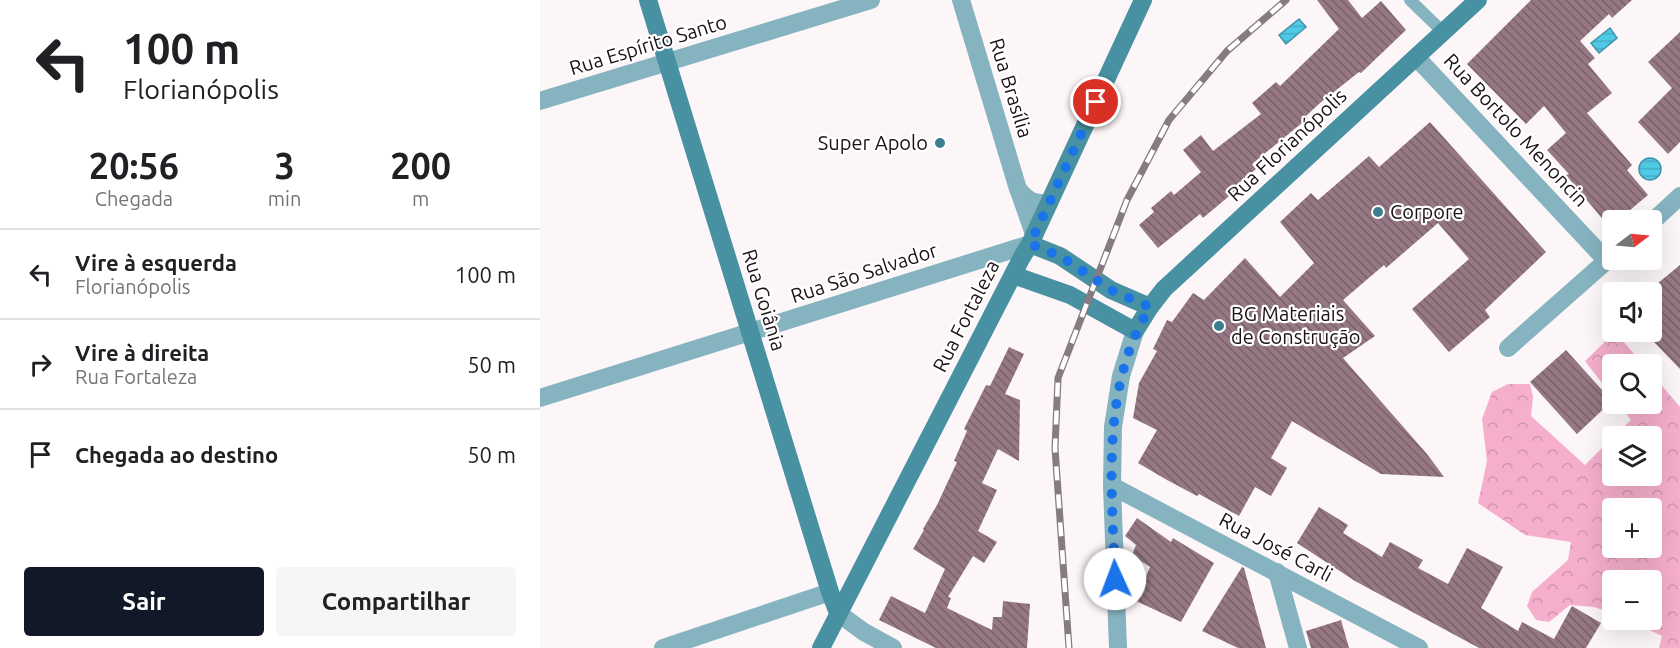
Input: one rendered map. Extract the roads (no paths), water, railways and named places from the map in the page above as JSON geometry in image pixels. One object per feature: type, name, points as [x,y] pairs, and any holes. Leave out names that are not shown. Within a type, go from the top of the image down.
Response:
[{"type":"street","name":"Rua Goiânia","points":[[648,0],[838,613]]},
{"type":"street","name":"Rua Espírito Santo","points":[[540,101],[871,0]]},
{"type":"street","name":"Rua Brasília","points":[[961,0],[1032,239]]},
{"type":"street","name":"Rua Fortaleza","points":[[821,648],[1032,239],[1143,0]]},
{"type":"street","name":"Rua Florianópolis","points":[[1135,331],[1164,289],[1478,0]]},
{"type":"street","name":"Rua Bortolo Menoncin","points":[[1416,57],[1602,251]]},
{"type":"street","points":[[1018,189],[1031,202],[1049,203]]},
{"type":"street","points":[[1662,213],[1680,196]]},
{"type":"street","points":[[1032,239],[1111,290],[1150,307]]},
{"type":"street","name":"Rua São Salvador","points":[[540,398],[1032,239]]},
{"type":"street","points":[[1508,348],[1602,266]]},
{"type":"street","points":[[1013,275],[1070,296],[1135,331],[1121,376],[1113,427],[1112,486],[1118,648]]},
{"type":"street","name":"Rua José Carli","points":[[1112,486],[1419,648]]},
{"type":"street","points":[[1277,572],[1298,648]]},
{"type":"street","points":[[663,648],[830,592]]},
{"type":"street","points":[[838,613],[864,632],[893,648]]},
{"type":"lane","points":[[1410,0],[1443,32]]},
{"type":"water","points":[[1299,19],[1306,27],[1286,44],[1279,35]]},
{"type":"water","points":[[1610,28],[1617,38],[1599,53],[1591,43]]},
{"type":"water","points":[[1650,158],[1660,165],[1661,169],[1654,179],[1650,180],[1640,173],[1639,169],[1646,159]]},
{"type":"railway","points":[[1069,648],[1055,448],[1058,378],[1127,200],[1169,120],[1227,51],[1286,0]]},
{"type":"place","name":"Super Apolo","points":[[940,143]]},
{"type":"place","name":"Corpore","points":[[1378,212]]},
{"type":"place","name":"BG Materiais de Construção","points":[[1219,326]]}]
